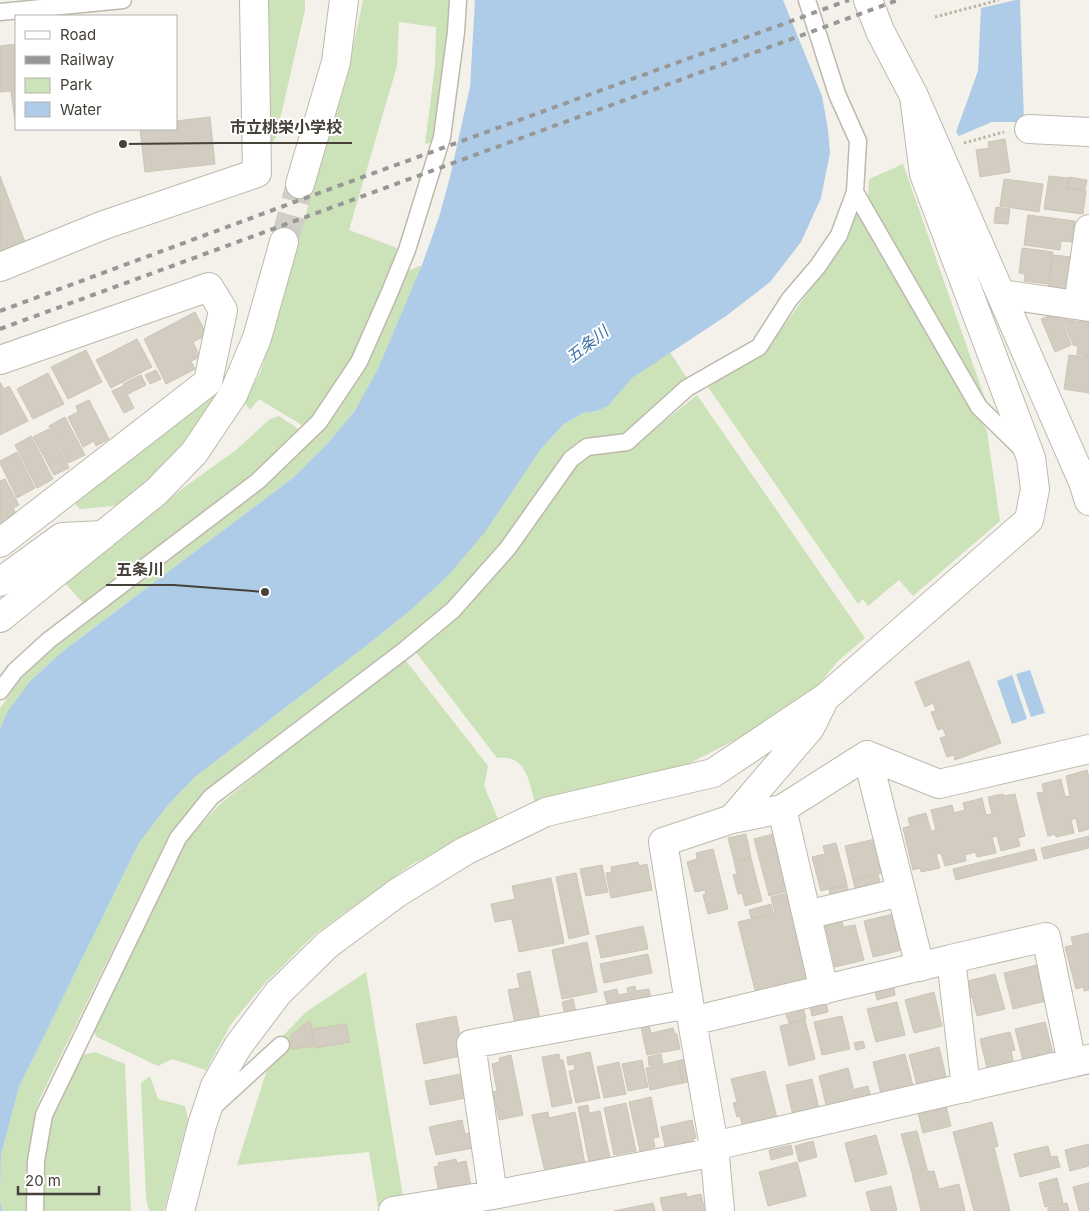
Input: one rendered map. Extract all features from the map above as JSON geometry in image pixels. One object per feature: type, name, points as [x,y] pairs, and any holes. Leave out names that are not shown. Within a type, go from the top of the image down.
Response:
[{"type":"street","points":[[0,267],[104,225],[258,174],[254,0]]},
{"type":"street","points":[[300,184],[336,62],[344,0]]},
{"type":"street","points":[[868,0],[880,31],[914,96],[1087,488]]},
{"type":"street","points":[[180,1211],[205,1115],[215,1086],[238,1046],[278,993],[328,944],[397,893],[465,851],[546,812],[713,773],[825,698],[1029,520],[1035,489],[1030,458],[924,174],[914,96]]},
{"type":"street","points":[[1028,129],[1089,132]]},
{"type":"street","points":[[1001,294],[1084,306],[1089,229]]},
{"type":"street","points":[[0,618],[156,492],[194,453],[233,395],[257,338],[284,242]]},
{"type":"street","points":[[0,360],[210,288],[223,310],[208,382],[0,542]]},
{"type":"street","points":[[0,582],[62,536],[103,535]]},
{"type":"street","points":[[732,819],[810,728],[825,698]]},
{"type":"street","points":[[867,755],[939,784],[1089,749]]},
{"type":"street","points":[[720,1211],[715,1149],[690,1013],[663,842],[732,819],[782,808],[867,755]]},
{"type":"street","points":[[867,755],[920,967]]},
{"type":"street","points":[[782,808],[824,990]]},
{"type":"street","points":[[807,915],[901,892]]},
{"type":"street","points":[[393,1211],[493,1196],[715,1149],[1080,1061],[1046,936],[824,990],[690,1013],[471,1044],[493,1196]]},
{"type":"street","points":[[951,959],[966,1088]]},
{"type":"lane","points":[[0,12],[123,0]]},
{"type":"lane","points":[[0,691],[15,671],[49,640],[258,481],[320,422],[358,362],[390,294],[407,250],[442,137],[456,32],[458,0]]},
{"type":"lane","points":[[36,1211],[36,1161],[44,1115],[178,838],[211,797],[406,649],[453,610],[508,548],[571,458],[587,447],[627,442],[687,388],[759,347],[789,300],[818,266],[839,234],[855,192],[858,141],[837,94],[807,0]]},
{"type":"lane","points":[[855,192],[979,407],[1030,458]]},
{"type":"lane","points":[[205,1115],[281,1045]]},
{"type":"path","points":[[935,16],[999,0]]},
{"type":"path","points":[[963,143],[997,133],[1028,129]]},
{"type":"green space","points":[[268,0],[305,0],[305,10],[276,137],[268,149],[270,45]]},
{"type":"green space","points":[[363,0],[450,0],[449,32],[434,141],[425,144],[435,66],[436,27],[399,22],[397,66],[349,230],[397,248],[383,291],[352,361],[305,427],[259,399],[250,410],[244,402],[261,371],[346,81]]},
{"type":"green space","points":[[903,164],[989,410],[868,199],[869,179]]},
{"type":"green space","points":[[857,210],[987,431],[1000,521],[913,596],[899,580],[868,606],[863,599],[858,604],[708,387],[765,351],[847,240]]},
{"type":"green space","points":[[422,265],[374,378],[353,413],[332,439],[294,477],[63,651],[31,680],[0,728],[0,708],[19,681],[56,644],[257,490],[364,368],[394,304],[405,272]]},
{"type":"green space","points":[[670,352],[690,383],[626,436],[576,444],[560,459],[503,542],[454,600],[421,628],[205,796],[169,835],[41,1096],[35,1112],[25,1178],[28,1211],[2,1211],[0,1201],[1,1155],[19,1087],[139,843],[168,805],[195,777],[413,608],[447,577],[540,450],[564,424],[583,413],[597,411],[608,406],[632,378]]},
{"type":"green space","points":[[218,387],[217,393],[186,445],[139,491],[114,506],[80,509],[75,504]]},
{"type":"green space","points":[[697,395],[865,638],[838,661],[815,689],[757,729],[680,768],[571,791],[535,803],[525,771],[514,760],[497,758],[415,651],[462,614],[515,552],[577,463],[589,453],[612,453],[631,448]]},
{"type":"green space","points":[[279,416],[301,431],[253,478],[85,605],[64,582],[186,486],[236,450],[270,419]]},
{"type":"green space","points":[[403,657],[488,766],[484,786],[499,821],[411,865],[314,935],[265,983],[231,1024],[206,1070],[172,1059],[158,1066],[97,1037],[92,1029],[186,841],[220,804]]},
{"type":"green space","points":[[366,972],[404,1203],[378,1207],[369,1152],[237,1165],[275,1044],[306,1012]]},
{"type":"green space","points":[[95,1052],[125,1064],[131,1211],[43,1211],[43,1165],[55,1103],[82,1055]]},
{"type":"green space","points":[[150,1076],[158,1099],[185,1106],[188,1119],[164,1211],[149,1211],[146,1199],[141,1083]]},
{"type":"water","points":[[475,0],[783,0],[822,96],[830,153],[821,198],[801,242],[770,282],[726,316],[632,378],[608,406],[597,411],[583,413],[564,424],[540,450],[485,532],[447,577],[375,639],[195,777],[168,805],[139,843],[19,1087],[1,1155],[0,1201],[0,728],[8,711],[31,680],[63,651],[294,477],[327,444],[354,412],[378,369],[422,265],[439,217],[470,87]]},
{"type":"water","points":[[1020,0],[1024,122],[992,122],[959,136],[956,132],[978,71],[981,8]]},
{"type":"water","points":[[1030,670],[1045,713],[1031,717],[1016,674]]},
{"type":"water","points":[[1012,675],[1027,719],[1012,724],[997,681]]},
{"type":"building","points":[[15,44],[15,122],[11,91],[0,92],[0,46]]},
{"type":"building","points":[[210,117],[215,164],[145,172],[140,130],[178,130],[178,121]]},
{"type":"building","points":[[1005,139],[1010,172],[980,177],[976,150],[989,148],[988,142]]},
{"type":"building","points":[[0,176],[28,250],[0,260]]},
{"type":"building","points":[[1049,176],[1068,178],[1067,188],[1086,191],[1083,214],[1044,209]]},
{"type":"building","points":[[1069,177],[1087,180],[1085,190],[1067,188]]},
{"type":"building","points":[[1004,179],[1043,184],[1039,212],[1000,206]]},
{"type":"building","points":[[996,207],[1010,209],[1008,224],[994,223]]},
{"type":"building","points":[[1028,215],[1075,221],[1072,242],[1061,241],[1060,250],[1024,245]]},
{"type":"building","points":[[1022,248],[1053,252],[1048,284],[1024,281],[1025,274],[1019,273]]},
{"type":"building","points":[[1053,255],[1080,258],[1066,293],[1048,290]]},
{"type":"building","points":[[195,312],[207,335],[193,342],[200,357],[191,361],[195,369],[166,384],[144,339]]},
{"type":"building","points":[[1059,312],[1071,345],[1055,352],[1041,319]]},
{"type":"building","points":[[1083,314],[1089,315],[1089,356],[1077,354],[1078,346],[1073,345],[1063,319],[1081,322]]},
{"type":"building","points":[[137,339],[152,367],[111,388],[96,360]]},
{"type":"building","points":[[86,350],[102,382],[68,399],[51,367]]},
{"type":"building","points":[[1069,355],[1089,357],[1089,393],[1064,389]]},
{"type":"building","points":[[156,370],[161,379],[150,384],[145,375]]},
{"type":"building","points":[[48,373],[64,404],[33,419],[17,389]]},
{"type":"building","points":[[141,375],[146,385],[128,394],[123,384]]},
{"type":"building","points":[[0,382],[4,389],[9,386],[28,421],[0,435]]},
{"type":"building","points":[[123,386],[134,408],[124,413],[112,391]]},
{"type":"building","points":[[89,400],[109,439],[96,446],[94,441],[83,447],[68,417],[78,412],[76,406]]},
{"type":"building","points":[[65,417],[85,455],[68,463],[49,426]]},
{"type":"building","points":[[49,429],[69,468],[54,475],[33,437]]},
{"type":"building","points":[[31,436],[53,479],[37,488],[15,445]]},
{"type":"building","points":[[17,452],[35,488],[17,498],[0,461]]},
{"type":"building","points":[[5,479],[19,505],[13,508],[17,515],[0,523],[0,481]]},
{"type":"building","points":[[969,661],[1001,743],[955,760],[954,755],[947,757],[940,738],[946,736],[943,728],[938,730],[931,712],[936,711],[933,703],[925,707],[915,682]]},
{"type":"building","points":[[1087,770],[1089,778],[1089,829],[1079,832],[1076,818],[1071,820],[1074,833],[1056,837],[1055,834],[1048,836],[1037,793],[1044,792],[1042,784],[1061,779],[1065,797],[1070,796],[1066,776]]},
{"type":"building","points":[[1003,794],[1003,796],[1015,794],[1025,836],[1018,838],[1020,846],[1001,851],[997,836],[992,837],[996,853],[977,857],[975,852],[965,855],[966,861],[945,866],[941,853],[936,854],[940,868],[921,872],[920,868],[913,870],[903,828],[910,826],[908,818],[926,813],[931,831],[936,830],[931,810],[952,805],[954,813],[965,810],[963,803],[982,798],[986,815],[992,814],[988,797]]},
{"type":"building","points":[[777,833],[791,890],[769,896],[754,839]]},
{"type":"building","points":[[746,834],[751,857],[734,861],[728,838]]},
{"type":"building","points":[[1089,836],[1089,848],[1044,859],[1041,848]]},
{"type":"building","points":[[875,839],[883,873],[853,880],[845,846]]},
{"type":"building","points":[[836,843],[847,884],[821,891],[812,857],[825,854],[823,846]]},
{"type":"building","points":[[713,849],[728,909],[708,914],[703,895],[706,894],[705,890],[695,892],[687,862],[697,859],[696,853]]},
{"type":"building","points":[[1034,849],[1037,860],[956,880],[953,869]]},
{"type":"building","points":[[751,858],[762,901],[745,906],[742,893],[738,894],[733,875],[737,874],[734,862]]},
{"type":"building","points":[[638,862],[639,866],[647,864],[652,890],[611,898],[606,873],[612,872],[611,867]]},
{"type":"building","points":[[602,865],[608,892],[586,896],[580,869]]},
{"type":"building","points":[[576,873],[589,934],[569,939],[556,877]]},
{"type":"building","points":[[878,875],[881,886],[856,891],[853,881]]},
{"type":"building","points":[[551,878],[564,943],[519,952],[512,919],[495,922],[491,904],[515,899],[512,886]]},
{"type":"building","points":[[847,885],[849,893],[831,898],[829,889]]},
{"type":"building","points":[[791,892],[813,981],[756,994],[738,922],[775,913],[771,897]]},
{"type":"building","points":[[771,904],[773,913],[751,918],[749,910]]},
{"type":"building","points":[[893,914],[902,950],[873,957],[864,921]]},
{"type":"building","points":[[842,921],[843,927],[855,925],[864,960],[835,967],[825,925]]},
{"type":"building","points":[[643,926],[648,949],[601,958],[596,936]]},
{"type":"building","points":[[1089,933],[1089,990],[1084,991],[1083,987],[1076,989],[1065,947],[1073,945],[1071,937]]},
{"type":"building","points":[[587,942],[597,992],[562,999],[552,950]]},
{"type":"building","points":[[648,954],[652,973],[604,983],[600,964]]},
{"type":"building","points":[[1037,965],[1046,1001],[1013,1009],[1004,973]]},
{"type":"building","points":[[530,971],[541,1023],[516,1029],[508,990],[520,988],[517,974]]},
{"type":"building","points":[[995,974],[1005,1009],[977,1016],[972,997],[964,999],[961,988],[970,986],[968,981]]},
{"type":"building","points":[[635,986],[636,991],[649,989],[651,999],[608,1008],[604,992],[617,989],[618,995],[628,993],[627,988]]},
{"type":"building","points":[[894,987],[895,995],[877,1000],[875,992]]},
{"type":"building","points":[[934,992],[942,1026],[914,1033],[905,1000]]},
{"type":"building","points":[[573,999],[577,1017],[566,1019],[562,1002]]},
{"type":"building","points":[[897,1002],[905,1035],[876,1042],[867,1009]]},
{"type":"building","points":[[826,1003],[828,1012],[812,1016],[810,1007]]},
{"type":"building","points":[[804,1010],[806,1019],[789,1023],[786,1015]]},
{"type":"building","points":[[456,1016],[464,1055],[424,1064],[416,1024]]},
{"type":"building","points":[[842,1016],[850,1049],[822,1055],[814,1022]]},
{"type":"building","points":[[310,1020],[314,1046],[292,1049],[290,1036]]},
{"type":"building","points":[[805,1020],[815,1059],[789,1066],[780,1026]]},
{"type":"building","points":[[648,1021],[651,1033],[673,1028],[675,1034],[677,1034],[680,1049],[647,1055],[640,1023]]},
{"type":"building","points":[[1045,1022],[1054,1057],[1024,1064],[1015,1029]]},
{"type":"building","points":[[346,1024],[350,1042],[315,1048],[312,1029]]},
{"type":"building","points":[[1010,1032],[1015,1050],[1011,1051],[1014,1065],[988,1072],[980,1039]]},
{"type":"building","points":[[863,1041],[865,1048],[856,1050],[854,1043]]},
{"type":"building","points":[[939,1047],[947,1081],[918,1089],[909,1055]]},
{"type":"building","points":[[590,1052],[600,1098],[576,1103],[569,1071],[575,1070],[574,1064],[568,1065],[567,1057]]},
{"type":"building","points":[[559,1054],[560,1060],[563,1060],[572,1103],[552,1107],[542,1057]]},
{"type":"building","points":[[661,1054],[663,1063],[649,1066],[648,1057]]},
{"type":"building","points":[[905,1054],[914,1090],[882,1098],[873,1062]]},
{"type":"building","points":[[511,1055],[523,1115],[499,1120],[493,1092],[497,1091],[492,1064],[500,1062],[499,1058]]},
{"type":"building","points":[[684,1059],[689,1082],[683,1083],[678,1061]]},
{"type":"building","points":[[642,1060],[648,1087],[628,1091],[622,1064]]},
{"type":"building","points":[[678,1061],[683,1083],[650,1090],[646,1068]]},
{"type":"building","points":[[619,1062],[626,1094],[604,1098],[597,1067]]},
{"type":"building","points":[[848,1068],[858,1105],[828,1113],[819,1076]]},
{"type":"building","points":[[765,1071],[777,1118],[743,1127],[740,1116],[737,1117],[733,1103],[737,1102],[731,1079]]},
{"type":"building","points":[[461,1074],[466,1098],[430,1105],[425,1081]]},
{"type":"building","points":[[812,1079],[820,1113],[794,1120],[786,1085]]},
{"type":"building","points":[[868,1086],[872,1102],[859,1105],[855,1089]]},
{"type":"building","points":[[651,1097],[659,1137],[653,1138],[655,1147],[640,1151],[629,1102]]},
{"type":"building","points":[[626,1103],[636,1151],[614,1155],[604,1108]]},
{"type":"building","points":[[588,1105],[589,1113],[600,1111],[611,1162],[600,1165],[598,1160],[589,1162],[578,1107]]},
{"type":"building","points":[[946,1106],[951,1126],[923,1133],[918,1113]]},
{"type":"building","points":[[548,1112],[549,1118],[575,1112],[586,1169],[546,1177],[532,1115]]},
{"type":"building","points":[[462,1120],[465,1134],[469,1133],[473,1148],[436,1155],[429,1127]]},
{"type":"building","points":[[692,1120],[696,1138],[693,1139],[695,1149],[667,1155],[661,1127]]},
{"type":"building","points":[[992,1122],[998,1146],[994,1147],[1010,1211],[974,1211],[953,1132]]},
{"type":"building","points":[[917,1131],[927,1169],[912,1173],[901,1134]]},
{"type":"building","points":[[876,1135],[887,1174],[855,1182],[845,1143]]},
{"type":"building","points":[[813,1141],[817,1157],[799,1162],[795,1146]]},
{"type":"building","points":[[1089,1144],[1089,1166],[1070,1171],[1065,1150]]},
{"type":"building","points":[[791,1145],[793,1154],[771,1160],[769,1150]]},
{"type":"building","points":[[1048,1146],[1051,1157],[1057,1156],[1060,1167],[1020,1177],[1014,1154]]},
{"type":"building","points":[[456,1159],[457,1163],[466,1161],[471,1186],[439,1193],[434,1167],[439,1166],[438,1163]]},
{"type":"building","points":[[797,1162],[806,1196],[768,1206],[759,1172]]},
{"type":"building","points":[[928,1170],[928,1172],[934,1171],[939,1189],[959,1184],[965,1211],[921,1211],[912,1174]]},
{"type":"building","points":[[1057,1178],[1063,1203],[1045,1207],[1039,1183]]},
{"type":"building","points":[[1089,1183],[1089,1211],[1079,1211],[1073,1187]]},
{"type":"building","points":[[891,1186],[897,1211],[871,1211],[866,1192]]},
{"type":"building","points":[[686,1193],[687,1197],[701,1194],[705,1211],[663,1211],[660,1198]]},
{"type":"building","points":[[653,1203],[655,1211],[614,1211]]},
{"type":"building","points":[[1067,1203],[1069,1211],[1048,1211],[1048,1208]]},
{"type":"tunnel","points":[[284,242],[300,184]]},
{"type":"railway","points":[[0,311],[849,0]]},
{"type":"railway","points":[[0,329],[898,0]]},
{"type":"place","name":"市立桃栄小学校","points":[[123,144]]},
{"type":"place","name":"五条川","points":[[265,592]]}]
